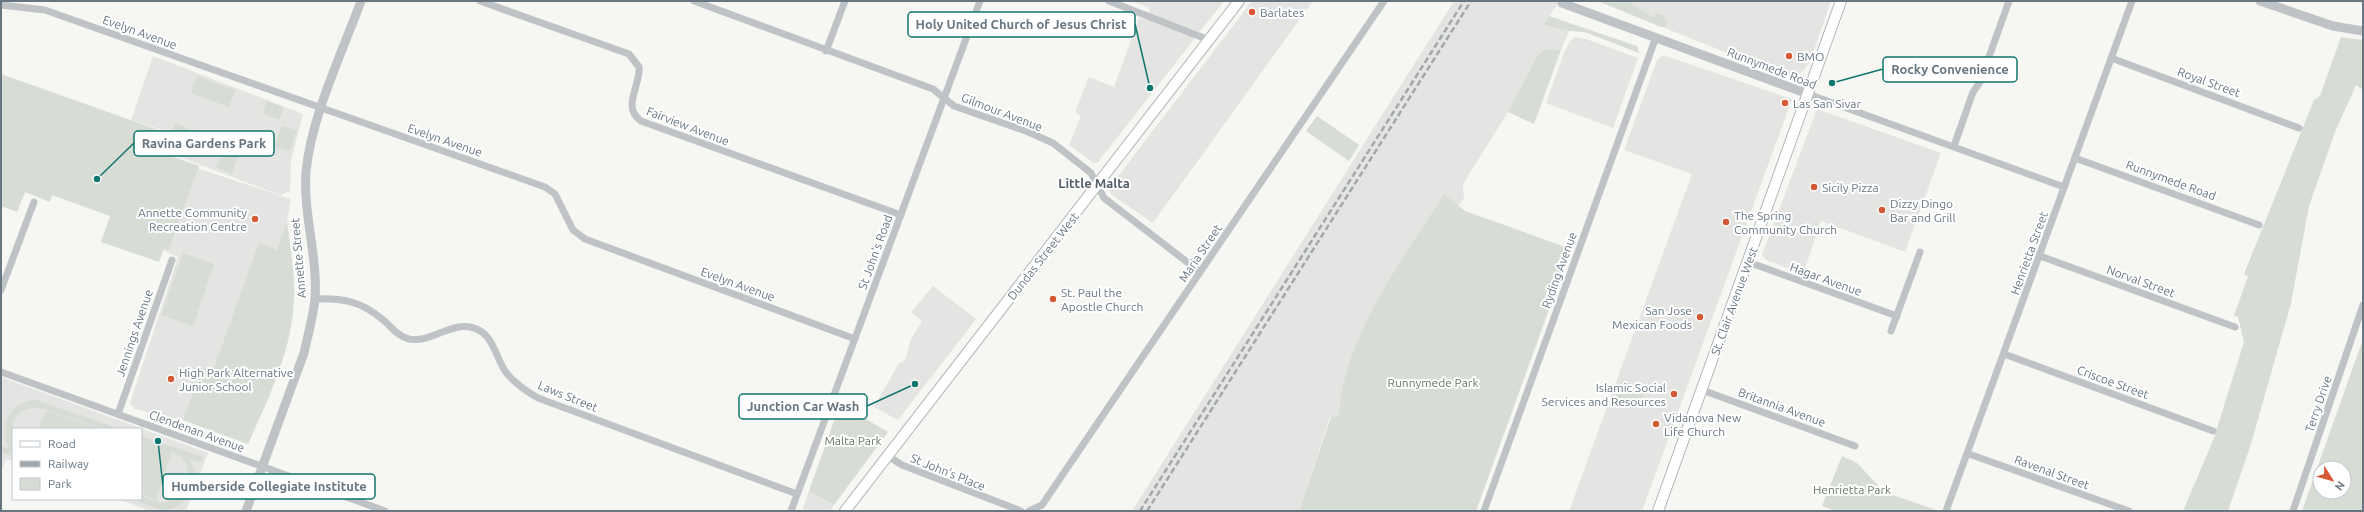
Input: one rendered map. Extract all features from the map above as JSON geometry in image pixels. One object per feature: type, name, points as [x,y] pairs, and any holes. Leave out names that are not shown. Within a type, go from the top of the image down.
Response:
[{"type":"main road","name":"Dundas Street West","points":[[846,511],[1240,1]]},
{"type":"main road","name":"St. Clair Avenue West","points":[[1658,511],[1841,1]]},
{"type":"street","name":"Annette Street","points":[[246,511],[304,353],[315,298],[305,186],[310,146],[321,108],[361,1]]},
{"type":"street","name":"Fairview Avenue","points":[[480,1],[629,54],[637,62],[639,72],[632,99],[632,109],[636,117],[644,123],[901,215]]},
{"type":"street","name":"Gilmour Avenue","points":[[694,1],[708,3],[826,51],[933,89],[954,106],[1026,131],[1053,143],[1091,173],[1104,198],[1200,272]]},
{"type":"street","points":[[826,51],[845,1]]},
{"type":"street","name":"St John's Road","points":[[791,511],[980,1]]},
{"type":"street","points":[[1109,1],[1210,40]]},
{"type":"street","name":"Maria Street","points":[[1029,511],[1042,506],[1384,1]]},
{"type":"street","points":[[1954,146],[1973,92],[1980,82],[2010,1]]},
{"type":"street","name":"Henrietta Street","points":[[1946,511],[2132,1]]},
{"type":"street","points":[[2260,1],[2333,26],[2363,31]]},
{"type":"street","name":"Runnymede Road","points":[[1562,3],[1954,146],[2064,188]]},
{"type":"street","name":"Evelyn Avenue","points":[[5,4],[45,10],[545,187],[555,194],[573,230],[585,239],[855,339]]},
{"type":"street","name":"Ryding Avenue","points":[[1484,511],[1656,37]]},
{"type":"street","name":"Royal Street","points":[[2111,58],[2299,128]]},
{"type":"street","name":"Runnymede Road","points":[[2075,158],[2259,225]]},
{"type":"street","points":[[1,290],[34,202]]},
{"type":"street","points":[[1891,330],[1920,252]]},
{"type":"street","name":"Norval Street","points":[[2040,256],[2235,327]]},
{"type":"street","name":"Jennings Avenue","points":[[118,414],[172,260]]},
{"type":"street","name":"Hagar Avenue","points":[[1748,262],[1897,316]]},
{"type":"street","name":"Laws Street","points":[[315,298],[337,298],[348,300],[377,315],[399,334],[409,339],[418,339],[458,327],[475,329],[488,339],[510,377],[538,398],[798,494]]},
{"type":"street","name":"Terry Drive","points":[[2293,511],[2363,305]]},
{"type":"street","name":"Criscoe Street","points":[[2004,354],[2213,431]]},
{"type":"street","name":"Clendenan Avenue","points":[[1,372],[385,511]]},
{"type":"street","name":"Britannia Avenue","points":[[1702,390],[1855,446]]},
{"type":"street","name":"Ravenal Street","points":[[1968,454],[2129,511]]},
{"type":"street","name":"St John's Place","points":[[888,456],[897,463],[1001,504]]},
{"type":"street","points":[[996,511],[1001,504],[1021,511]]},
{"type":"shaded area","points":[[1132,1],[1224,1],[1098,162],[1094,163],[1069,145],[1081,116],[1075,112],[1089,77],[1114,87],[1139,18],[1146,20],[1150,8]]},
{"type":"shaded area","points":[[1252,1],[1313,1],[1153,223],[1112,195],[1109,188]]},
{"type":"shaded area","points":[[1454,1],[1559,1],[1544,25],[1569,31],[1561,50],[1544,50],[1538,56],[1508,112],[1463,184],[1464,198],[1458,206],[1453,202],[1344,382],[1338,417],[1330,417],[1299,511],[1132,511]]},
{"type":"shaded area","points":[[1598,1],[1831,1],[1810,62],[1802,72],[1787,77]]},
{"type":"shaded area","points":[[1575,37],[1586,39],[1638,58],[1613,128],[1546,103],[1564,53],[1570,41]]},
{"type":"shaded area","points":[[1663,55],[1792,99],[1642,511],[1569,511],[1692,174],[1624,150],[1657,60]]},
{"type":"shaded area","points":[[153,56],[303,114],[291,160],[290,191],[280,195],[161,150],[168,132],[131,120]]},
{"type":"shaded area","points":[[1817,109],[1941,153],[1905,252],[1821,221],[1803,274],[1766,260],[1762,255]]},
{"type":"shaded area","points":[[197,168],[291,199],[287,222],[294,297],[289,338],[270,395],[248,444],[183,420],[135,409],[130,403],[178,257],[165,251]]},
{"type":"shaded area","points":[[933,286],[976,319],[898,420],[874,407],[899,363],[905,361],[910,341],[922,321],[911,312]]},
{"type":"shaded area","points":[[1,377],[140,428],[12,428],[12,461],[6,459],[1,472]]},
{"type":"shaded area","points":[[142,429],[208,453],[186,511],[150,511],[121,500],[142,500]]},
{"type":"shaded area","points":[[809,491],[834,505],[830,511],[802,511]]},
{"type":"green space","points":[[1598,1],[1627,1],[1653,17],[1657,14],[1661,14],[1668,22],[1665,27],[1661,27]]},
{"type":"green space","points":[[1549,16],[1637,46],[1639,53],[1585,32],[1569,31],[1544,25]]},
{"type":"green space","points":[[2341,37],[2363,40],[2363,90],[2356,85],[2335,132],[2309,206],[2291,303],[2251,444],[2228,511],[2183,511],[2214,438],[2244,342],[2238,317],[2234,316],[2248,276],[2244,274],[2314,100],[2320,96]]},
{"type":"green space","points":[[1544,50],[1561,50],[1534,124],[1508,112],[1538,55]]},
{"type":"green space","points":[[1,74],[167,133],[160,152],[199,166],[168,251],[164,249],[159,262],[101,242],[110,216],[52,195],[50,202],[25,192],[17,212],[1,206]]},
{"type":"green space","points":[[197,76],[235,90],[229,107],[191,93]]},
{"type":"green space","points":[[267,101],[284,107],[279,120],[262,113]]},
{"type":"green space","points":[[1317,116],[1359,145],[1349,161],[1306,131]]},
{"type":"green space","points":[[175,123],[200,133],[191,156],[166,147]]},
{"type":"green space","points":[[282,126],[297,130],[290,151],[274,147]]},
{"type":"green space","points":[[224,145],[240,150],[232,174],[216,168]]},
{"type":"green space","name":"Runnymede Park","points":[[1444,194],[1465,211],[1571,249],[1476,511],[1299,511],[1331,417],[1338,417],[1344,381],[1362,331],[1387,284]]},
{"type":"green space","points":[[287,222],[294,279],[293,316],[278,373],[248,444],[183,420],[202,368],[213,371],[259,242],[277,250]]},
{"type":"green space","points":[[183,253],[214,264],[193,326],[161,315]]},
{"type":"green space","points":[[2363,339],[2362,511],[2302,511],[2312,483],[2312,500],[2352,500],[2352,460],[2320,460]]},
{"type":"green space","points":[[1622,380],[1646,390],[1639,407],[1615,398]]},
{"type":"green space","points":[[36,400],[118,428],[100,428],[39,408],[28,409],[21,412],[13,423],[12,456],[1,452],[1,446],[8,448],[5,430],[9,415],[14,409],[27,402]]},
{"type":"green space","name":"Malta Park","points":[[840,404],[888,432],[834,505],[809,491]]},
{"type":"green space","points":[[46,411],[97,428],[38,428]]},
{"type":"green space","points":[[142,436],[203,457],[201,463],[190,459],[195,477],[194,483],[189,495],[175,508],[163,510],[135,500],[142,500],[142,495],[159,502],[169,501],[177,497],[183,490],[188,473],[186,464],[181,457],[172,452],[156,500],[142,494],[142,443],[147,444],[142,442]]},
{"type":"green space","name":"Henrietta Park","points":[[1842,456],[1857,463],[1884,492],[1939,511],[1835,511],[1822,506]]},
{"type":"railway","points":[[1140,511],[1464,1]]},
{"type":"railway","points":[[1147,511],[1471,1]]},
{"type":"place","name":"Barlates","points":[[1252,12]]},
{"type":"place","name":"BMO","points":[[1789,56]]},
{"type":"place","name":"Rocky Convenience","points":[[1832,83]]},
{"type":"place","name":"Holy United Church of Jesus Christ","points":[[1150,88]]},
{"type":"place","name":"Las San Sivar","points":[[1785,103]]},
{"type":"place","name":"Ravina Gardens Park","points":[[97,179]]},
{"type":"place","name":"Sicily Pizza","points":[[1814,187]]},
{"type":"place","name":"Dizzy Dingo Bar and Grill","points":[[1882,210]]},
{"type":"place","name":"Annette Community Recreation Centre","points":[[255,219]]},
{"type":"place","name":"The Spring Community Church","points":[[1726,222]]},
{"type":"place","name":"St. Paul the Apostle Church","points":[[1053,299]]},
{"type":"place","name":"San Jose Mexican Foods","points":[[1700,317]]},
{"type":"place","name":"High Park Alternative Junior School","points":[[171,379]]},
{"type":"place","name":"Junction Car Wash","points":[[915,384]]},
{"type":"place","name":"Islamic Social Services and Resources","points":[[1674,394]]},
{"type":"place","name":"Vidanova New Life Church","points":[[1656,424]]},
{"type":"place","name":"Humberside Collegiate Institute","points":[[158,441]]},
{"type":"district","name":"Little Malta","points":[[1094,183]]}]
